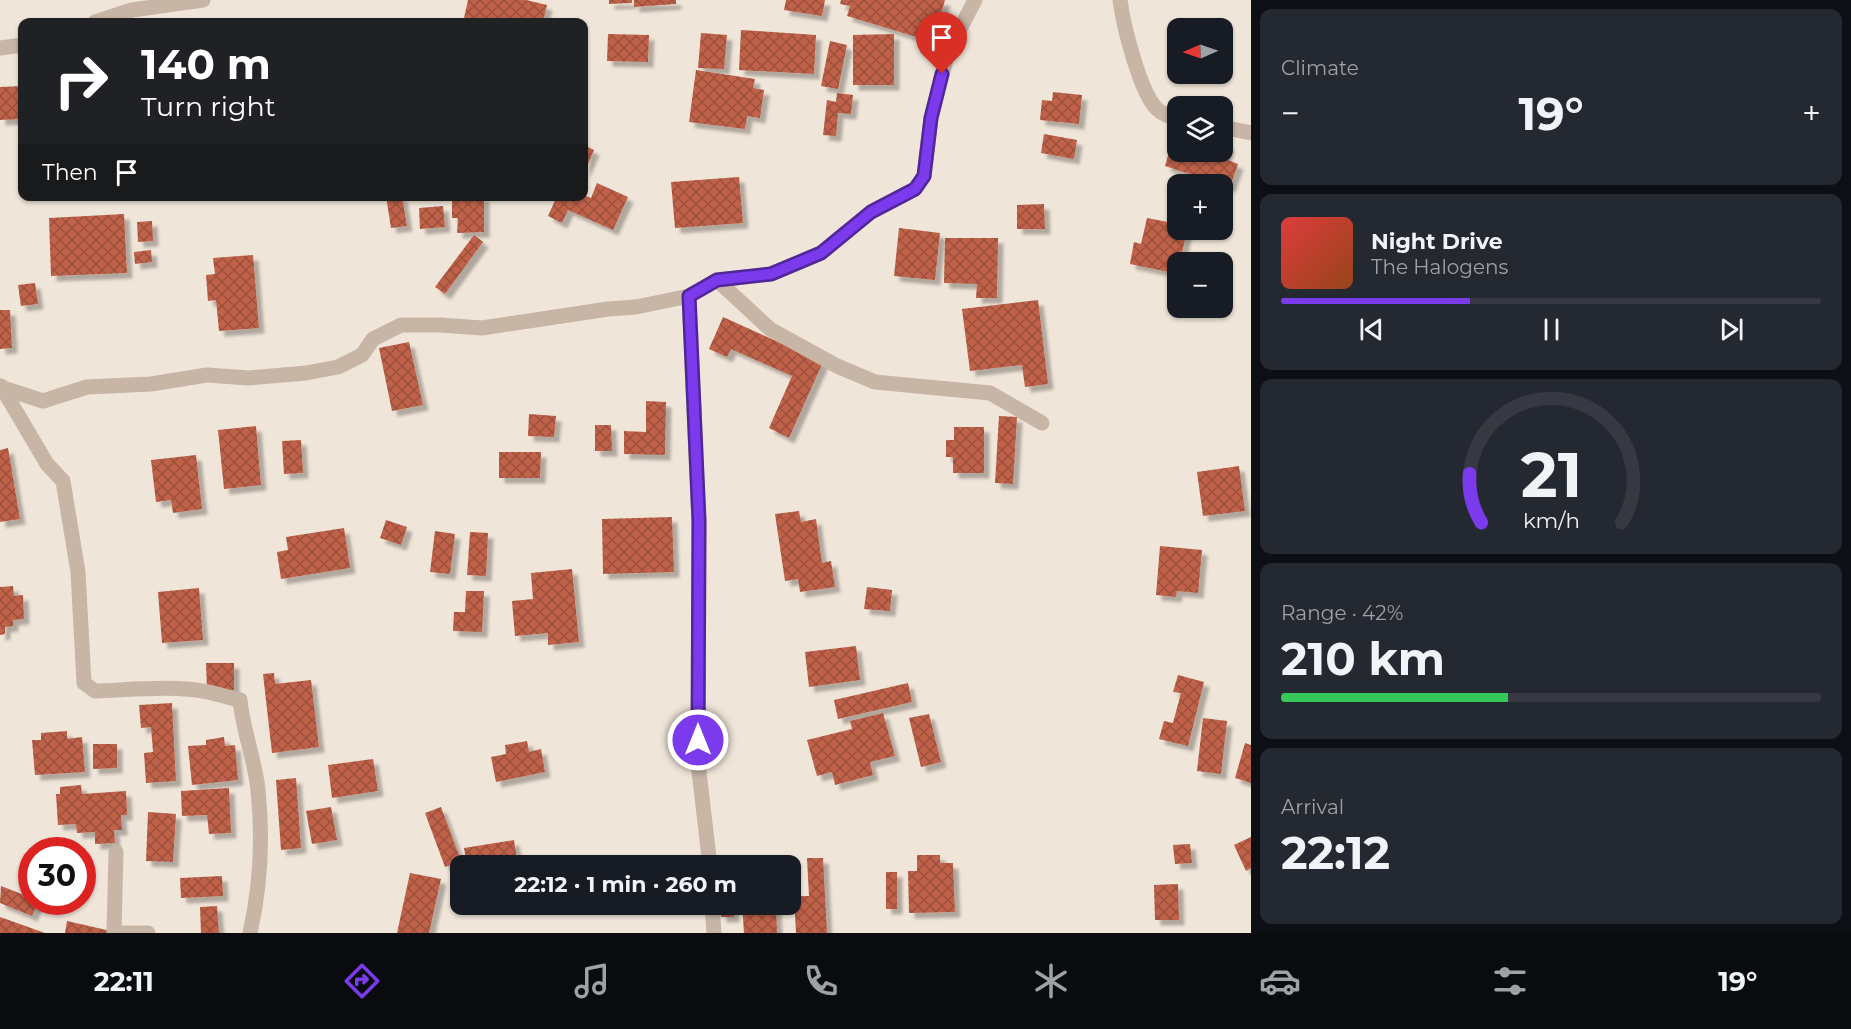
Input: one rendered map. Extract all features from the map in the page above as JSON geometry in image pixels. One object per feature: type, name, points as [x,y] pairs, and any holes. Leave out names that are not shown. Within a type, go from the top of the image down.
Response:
[{"type":"street","points":[[107,18],[132,10],[203,0]]},
{"type":"street","points":[[0,386],[43,401],[87,387],[151,384],[207,375],[249,378],[306,373],[338,367],[362,355],[373,339],[401,325],[482,328],[609,309],[636,308],[689,296],[717,280],[771,274],[821,253],[871,212],[915,189],[924,176],[931,118],[948,52],[975,0]]},
{"type":"street","points":[[1120,0],[1123,26],[1147,96],[1157,110],[1167,116]]},
{"type":"street","points":[[0,48],[18,46]]},
{"type":"street","points":[[1233,130],[1251,133]]},
{"type":"street","points":[[717,280],[770,329],[837,366],[875,382],[990,393],[1042,423]]},
{"type":"street","points":[[689,296],[699,521],[698,763],[709,855]]},
{"type":"street","points":[[0,386],[47,464],[63,481],[78,572],[84,683],[95,691],[156,689],[209,692],[240,700],[258,790],[260,851],[256,906],[250,933]]},
{"type":"street","points":[[114,933],[116,852]]},
{"type":"street","points":[[713,915],[714,933]]},
{"type":"street","points":[[121,933],[148,933]]},
{"type":"building","points":[[468,0],[526,0],[547,5],[544,18],[464,18]]},
{"type":"building","points":[[609,0],[632,0],[632,3],[609,4]]},
{"type":"building","points":[[634,0],[676,0],[676,4],[634,7]]},
{"type":"building","points":[[786,0],[825,0],[822,16],[784,10]]},
{"type":"building","points":[[841,0],[945,0],[937,28],[924,24],[920,38],[847,16],[850,6],[840,4]]},
{"type":"building","points":[[741,30],[816,35],[814,74],[739,70]]},
{"type":"building","points":[[701,33],[727,35],[724,69],[698,68]]},
{"type":"building","points":[[608,34],[649,35],[648,62],[607,61]]},
{"type":"building","points":[[894,34],[894,85],[853,85],[853,35]]},
{"type":"building","points":[[830,41],[847,45],[838,89],[821,86]]},
{"type":"building","points":[[696,70],[755,79],[753,88],[764,90],[760,118],[747,116],[745,129],[689,122]]},
{"type":"building","points":[[18,86],[18,119],[0,120],[0,87]]},
{"type":"building","points":[[1053,92],[1082,95],[1079,124],[1040,120],[1042,100],[1052,101]]},
{"type":"building","points":[[837,93],[853,95],[851,114],[838,113],[836,136],[823,135],[827,100],[836,102]]},
{"type":"building","points":[[1044,134],[1077,140],[1074,159],[1041,153]]},
{"type":"building","points":[[588,147],[594,150],[588,164]]},
{"type":"building","points":[[1167,159],[1167,162],[1233,162],[1238,164],[1233,178],[1233,174],[1190,174],[1165,166]]},
{"type":"building","points":[[739,177],[743,223],[675,228],[671,182]]},
{"type":"building","points":[[597,183],[628,197],[613,230],[568,210],[562,223],[548,216],[555,201],[588,201],[588,197],[591,198]]},
{"type":"building","points":[[387,201],[403,201],[407,226],[391,228]]},
{"type":"building","points":[[452,201],[484,201],[484,232],[457,233],[458,218],[452,218]]},
{"type":"building","points":[[1044,204],[1045,229],[1017,229],[1017,205]]},
{"type":"building","points":[[443,206],[445,227],[420,229],[419,208]]},
{"type":"building","points":[[124,214],[127,273],[51,276],[49,218]]},
{"type":"building","points":[[1147,218],[1167,222],[1167,240],[1185,240],[1182,252],[1167,252],[1167,272],[1130,264],[1134,242],[1141,244]]},
{"type":"building","points":[[152,221],[153,241],[138,242],[137,222]]},
{"type":"building","points":[[899,228],[940,233],[935,280],[894,276]]},
{"type":"building","points":[[474,235],[483,242],[445,294],[435,287]]},
{"type":"building","points":[[945,238],[998,238],[997,298],[976,298],[977,284],[944,283]]},
{"type":"building","points":[[151,250],[152,262],[135,264],[134,252]]},
{"type":"building","points":[[253,255],[259,328],[219,331],[216,300],[208,301],[206,275],[215,274],[213,258]]},
{"type":"building","points":[[35,283],[38,304],[21,306],[18,285]]},
{"type":"building","points":[[1038,300],[1048,384],[1025,387],[1022,365],[970,371],[962,309]]},
{"type":"building","points":[[0,310],[10,310],[12,348],[0,349]]},
{"type":"building","points":[[723,317],[823,362],[789,438],[769,428],[792,376],[731,349],[727,357],[709,349]]},
{"type":"building","points":[[409,342],[423,405],[392,411],[379,348]]},
{"type":"building","points":[[646,401],[666,402],[665,455],[624,454],[624,431],[646,432]]},
{"type":"building","points":[[529,414],[556,416],[554,437],[528,436]]},
{"type":"building","points":[[999,416],[1017,417],[1013,484],[995,483]]},
{"type":"building","points":[[595,425],[611,425],[612,451],[595,451]]},
{"type":"building","points":[[256,426],[261,485],[224,489],[218,430]]},
{"type":"building","points":[[954,427],[984,427],[984,473],[953,473],[953,457],[946,457],[946,440],[954,440]]},
{"type":"building","points":[[301,440],[303,473],[284,474],[282,441]]},
{"type":"building","points":[[8,448],[20,519],[0,522],[0,450]]},
{"type":"building","points":[[499,452],[541,452],[540,478],[499,478]]},
{"type":"building","points":[[196,455],[202,509],[173,513],[171,500],[156,502],[151,460]]},
{"type":"building","points":[[1239,466],[1245,511],[1203,516],[1197,472]]},
{"type":"building","points":[[799,511],[801,522],[816,519],[822,563],[831,561],[835,587],[800,592],[798,579],[785,581],[775,514]]},
{"type":"building","points":[[672,517],[674,572],[603,574],[602,519]]},
{"type":"building","points":[[386,520],[407,527],[401,545],[380,538]]},
{"type":"building","points":[[344,528],[350,568],[281,579],[277,552],[288,550],[286,537]]},
{"type":"building","points":[[435,531],[455,534],[450,574],[430,572]]},
{"type":"building","points":[[470,532],[488,533],[486,576],[467,575]]},
{"type":"building","points":[[1160,546],[1202,550],[1198,593],[1177,591],[1176,597],[1156,595]]},
{"type":"building","points":[[572,569],[579,642],[548,645],[548,633],[515,636],[512,601],[533,599],[531,573]]},
{"type":"building","points":[[13,586],[14,596],[23,595],[24,619],[13,620],[13,626],[5,627],[5,634],[0,635],[0,587]]},
{"type":"building","points":[[867,587],[892,590],[890,611],[864,609]]},
{"type":"building","points":[[199,588],[203,640],[162,643],[158,592]]},
{"type":"building","points":[[466,591],[484,591],[482,632],[453,631],[454,612],[465,612]]},
{"type":"building","points":[[856,646],[860,680],[809,687],[805,652]]},
{"type":"building","points":[[206,663],[234,663],[234,690],[207,690]]},
{"type":"building","points":[[274,673],[275,684],[311,680],[319,747],[272,753],[263,674]]},
{"type":"building","points":[[1178,675],[1204,682],[1188,746],[1159,739],[1164,721],[1173,723],[1181,693],[1173,692]]},
{"type":"building","points":[[908,683],[912,702],[838,719],[834,700]]},
{"type":"building","points":[[172,703],[176,781],[146,783],[144,753],[153,752],[151,727],[141,728],[139,705]]},
{"type":"building","points":[[883,713],[895,756],[870,762],[873,775],[835,785],[832,772],[817,776],[807,740],[852,729],[850,721]]},
{"type":"building","points":[[929,714],[941,762],[921,767],[909,718]]},
{"type":"building","points":[[1203,718],[1227,721],[1221,774],[1197,771]]},
{"type":"building","points":[[67,731],[67,739],[82,737],[85,772],[35,775],[32,740],[41,740],[41,733]]},
{"type":"building","points":[[224,737],[225,746],[235,745],[238,780],[192,785],[188,746],[206,745],[206,740]]},
{"type":"building","points":[[527,741],[529,752],[541,749],[545,772],[496,782],[491,757],[506,754],[505,745]]},
{"type":"building","points":[[1245,743],[1251,745],[1251,783],[1235,778]]},
{"type":"building","points":[[93,744],[117,744],[117,768],[93,769]]},
{"type":"building","points":[[373,759],[378,791],[332,798],[328,765]]},
{"type":"building","points":[[296,778],[301,848],[281,850],[276,780]]},
{"type":"building","points":[[81,785],[82,794],[126,791],[127,815],[121,815],[122,830],[114,830],[115,843],[96,844],[95,832],[77,833],[76,824],[58,825],[56,794],[60,794],[60,787]]},
{"type":"building","points":[[229,788],[231,833],[209,834],[207,815],[182,816],[181,791]]},
{"type":"building","points":[[331,807],[337,840],[312,844],[306,811]]},
{"type":"building","points":[[441,807],[459,855],[450,855],[450,865],[445,867],[425,813]]},
{"type":"building","points":[[148,812],[176,814],[173,862],[146,861]]},
{"type":"building","points":[[1251,837],[1251,868],[1246,871],[1234,845]]},
{"type":"building","points":[[514,840],[516,855],[465,855],[464,848]]},
{"type":"building","points":[[1190,844],[1192,863],[1175,864],[1173,845]]},
{"type":"building","points":[[917,855],[940,855],[940,863],[953,863],[955,912],[909,913],[908,871],[917,871]]},
{"type":"building","points":[[807,858],[823,858],[827,933],[796,933],[795,915],[801,915],[801,896],[809,896]]},
{"type":"building","points":[[886,872],[897,872],[897,909],[886,909]]},
{"type":"building","points":[[410,873],[441,879],[429,933],[397,933]]},
{"type":"building","points":[[222,876],[223,896],[181,898],[180,878]]},
{"type":"building","points":[[1178,884],[1179,920],[1155,920],[1154,885]]},
{"type":"building","points":[[1,886],[18,893],[18,910],[0,903]]},
{"type":"building","points":[[217,906],[219,933],[201,933],[200,907]]},
{"type":"building","points":[[721,915],[734,915],[734,917],[721,917]]},
{"type":"building","points":[[743,915],[776,915],[777,933],[744,933]]},
{"type":"building","points":[[0,917],[45,933],[0,933]]},
{"type":"building","points":[[67,921],[111,931],[110,933],[65,933]]},
{"type":"route","points":[[698,740],[699,521],[689,296],[717,280],[771,274],[821,253],[871,212],[915,189],[924,176],[931,118],[942,74]]}]
